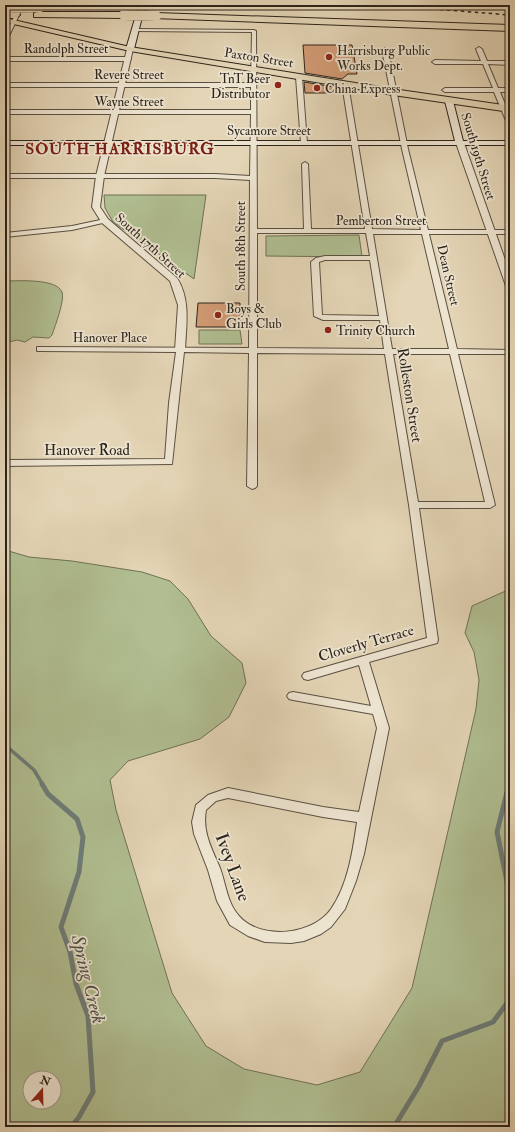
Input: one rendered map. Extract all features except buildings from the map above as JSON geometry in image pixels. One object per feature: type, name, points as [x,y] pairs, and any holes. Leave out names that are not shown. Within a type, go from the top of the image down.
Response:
[{"type":"highway","points":[[5,10],[156,14],[510,28]]},
{"type":"highway","points":[[5,15],[15,18],[41,10]]},
{"type":"highway","points":[[292,12],[398,20]]},
{"type":"highway","points":[[156,14],[398,20],[510,25]]},
{"type":"main road","name":"South 17th Street","points":[[130,49],[142,5]]},
{"type":"main road","name":"Paxton Street","points":[[5,20],[15,18],[130,49],[449,101],[507,109]]},
{"type":"main road","name":"South 19th Street","points":[[449,101],[460,143]]},
{"type":"main road","name":"Sycamore Street","points":[[5,143],[510,143]]},
{"type":"street","points":[[5,40],[22,5]]},
{"type":"street","name":"South 18th Street","points":[[136,30],[254,31],[251,350],[252,486]]},
{"type":"street","name":"South 17th Street","points":[[130,49],[100,176],[96,207],[105,221],[174,280],[179,287],[183,300],[180,350],[173,403],[169,462]]},
{"type":"street","name":"Dean Street","points":[[385,50],[393,78],[393,92],[404,143],[455,351],[490,505],[414,505]]},
{"type":"street","points":[[479,50],[496,90],[507,109],[510,123]]},
{"type":"street","name":"Randolph Street","points":[[5,59],[128,59]]},
{"type":"street","points":[[435,62],[510,63]]},
{"type":"street","points":[[299,77],[304,143]]},
{"type":"street","name":"Rolleston Street","points":[[345,84],[372,258],[414,505],[433,640]]},
{"type":"street","name":"Revere Street","points":[[5,85],[254,85]]},
{"type":"street","points":[[445,90],[510,90]]},
{"type":"street","name":"Wayne Street","points":[[5,112],[253,112]]},
{"type":"street","name":"South 19th Street","points":[[460,143],[510,286]]},
{"type":"street","points":[[305,164],[308,232]]},
{"type":"street","points":[[5,176],[253,178]]},
{"type":"street","points":[[5,235],[72,228],[105,221]]},
{"type":"street","name":"Pemberton Street","points":[[252,232],[510,232]]},
{"type":"street","points":[[372,258],[325,258],[318,259],[315,262],[318,316],[323,318],[383,318]]},
{"type":"street","name":"Hanover Place","points":[[40,349],[510,352]]},
{"type":"street","name":"Hanover Road","points":[[5,463],[169,462]]},
{"type":"street","name":"Cloverly Terrace","points":[[308,676],[433,640]]},
{"type":"street","name":"Ivey Lane","points":[[363,660],[383,728],[364,818],[361,844],[343,899],[335,914],[321,928],[298,937],[266,936],[241,926],[228,911],[198,825],[200,808],[212,798],[228,793],[323,812],[364,818]]},
{"type":"street","points":[[293,696],[378,711]]},
{"type":"green space","points":[[104,195],[206,195],[194,279],[113,222],[105,208]]},
{"type":"green space","points":[[359,235],[362,257],[266,256],[266,236]]},
{"type":"green space","points":[[5,281],[45,282],[52,284],[62,292],[63,296],[59,313],[52,335],[49,338],[33,337],[25,342],[17,340],[5,343]]},
{"type":"green space","points":[[199,330],[240,330],[242,344],[199,344]]},
{"type":"green space","points":[[5,550],[29,557],[72,561],[142,572],[170,581],[188,599],[211,636],[242,663],[246,683],[229,717],[200,739],[128,761],[110,780],[116,810],[172,993],[206,1046],[244,1069],[317,1085],[360,1072],[412,988],[476,709],[479,680],[474,652],[465,633],[472,606],[510,589],[510,1127],[5,1127]]},
{"type":"waterway","name":"Spring Creek","points":[[5,745],[34,770],[43,785]]},
{"type":"waterway","name":"Spring Creek","points":[[509,785],[510,779]]},
{"type":"waterway","name":"Spring Creek","points":[[42,784],[48,794],[77,819],[83,837],[79,872],[61,927],[70,952],[76,984],[88,1016],[93,1092],[79,1117],[71,1127]]},
{"type":"waterway","name":"Spring Creek","points":[[509,784],[497,832],[510,897]]},
{"type":"waterway","name":"Spring Creek","points":[[394,1127],[419,1086],[442,1041],[493,1022],[510,999]]},
{"type":"railway","points":[[384,5],[510,15]]},
{"type":"place","name":"Harrisburg Public Works Dept.","points":[[329,57]]},
{"type":"place","name":"TnT Beer Distributor","points":[[278,85]]},
{"type":"place","name":"China Express","points":[[317,88]]},
{"type":"place","name":"Boys & Girls Club","points":[[218,315]]},
{"type":"place","name":"Trinity Church","points":[[328,330]]},
{"type":"district","name":"SOUTH HARRISBURG","points":[[120,148]]}]
